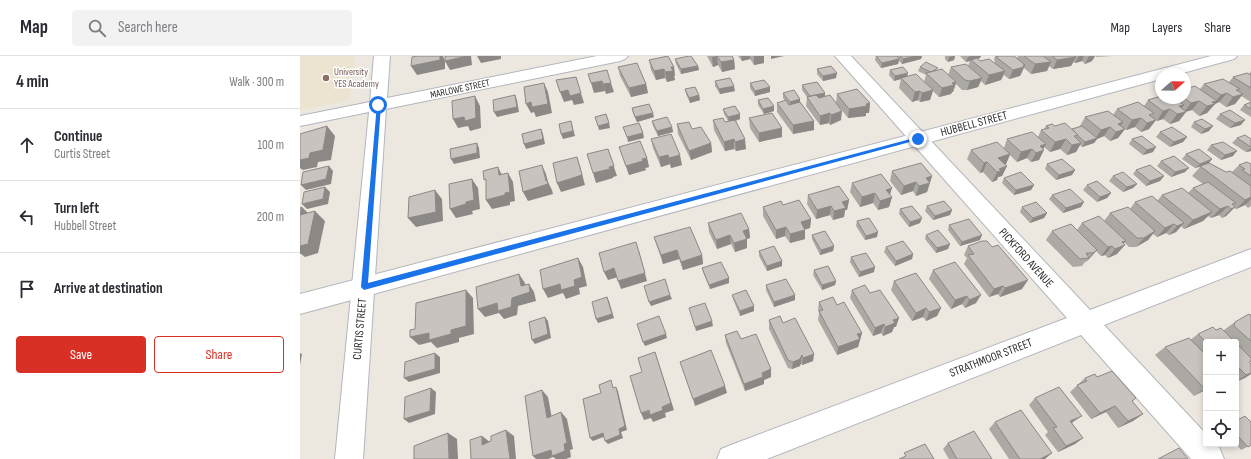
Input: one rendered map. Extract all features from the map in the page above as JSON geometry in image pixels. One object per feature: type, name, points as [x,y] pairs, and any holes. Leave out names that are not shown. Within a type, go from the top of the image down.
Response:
[{"type":"street","name":"CURTIS STREET","points":[[349,459],[382,56]]},
{"type":"street","name":"MARLOWE STREET","points":[[300,121],[620,56]]},
{"type":"street","name":"PICKFORD AVENUE","points":[[843,56],[1210,459]]},
{"type":"street","name":"HUBBELL STREET","points":[[1184,68],[1229,56]]},
{"type":"street","name":"HUBBELL STREET","points":[[300,304],[1155,76]]},
{"type":"street","name":"STRATHMOOR STREET","points":[[731,459],[1251,258]]},
{"type":"shaded area","name":"University YES Academy","points":[[300,56],[355,56],[349,100],[300,110]]},
{"type":"building","points":[[440,56],[440,60],[411,66],[412,57]]},
{"type":"building","points":[[445,56],[467,56],[445,61]]},
{"type":"building","points":[[668,56],[674,67],[671,67],[673,71],[665,72],[664,69],[654,71],[649,60]]},
{"type":"building","points":[[691,56],[698,66],[681,69],[675,59]]},
{"type":"building","points":[[717,56],[732,56],[734,60],[721,62]]},
{"type":"building","points":[[876,56],[897,56],[899,59],[882,63]]},
{"type":"building","points":[[900,56],[915,56],[903,59]]},
{"type":"building","points":[[1014,56],[1025,65],[1023,65],[1024,67],[1013,70],[996,57]]},
{"type":"building","points":[[1024,56],[1043,56],[1051,62],[1035,64]]},
{"type":"building","points":[[1052,56],[1074,56],[1076,57],[1057,60]]},
{"type":"building","points":[[977,58],[980,61],[989,59],[1005,71],[989,75],[971,60]]},
{"type":"building","points":[[926,62],[938,68],[931,72],[920,67]]},
{"type":"building","points":[[637,63],[646,84],[629,88],[618,67]]},
{"type":"building","points":[[966,64],[982,78],[970,81],[965,80],[951,67]]},
{"type":"building","points":[[831,66],[837,73],[823,76],[817,69]]},
{"type":"building","points":[[903,67],[908,73],[895,76],[890,70]]},
{"type":"building","points":[[942,69],[956,82],[952,83],[954,85],[942,88],[926,73]]},
{"type":"building","points":[[607,70],[611,83],[603,84],[602,81],[591,83],[588,74]]},
{"type":"building","points":[[1247,73],[1251,75],[1251,88],[1233,77]]},
{"type":"building","points":[[916,74],[933,90],[922,93],[920,91],[915,92],[901,78]]},
{"type":"building","points":[[576,77],[581,93],[570,96],[568,90],[560,92],[556,80]]},
{"type":"building","points":[[730,78],[734,86],[719,89],[715,81]]},
{"type":"building","points":[[1223,79],[1240,89],[1236,90],[1243,94],[1233,97],[1227,93],[1221,95],[1204,84]]},
{"type":"building","points":[[764,80],[770,87],[755,91],[750,83]]},
{"type":"building","points":[[817,82],[825,93],[810,96],[802,85]]},
{"type":"building","points":[[544,83],[548,104],[532,107],[531,102],[526,104],[524,87]]},
{"type":"building","points":[[1195,86],[1217,101],[1212,102],[1215,104],[1207,106],[1199,101],[1191,103],[1191,87]]},
{"type":"building","points":[[695,87],[699,95],[689,98],[685,89]]},
{"type":"building","points":[[857,89],[870,103],[866,104],[867,106],[849,109],[837,94]]},
{"type":"building","points":[[794,90],[800,99],[790,102],[783,93]]},
{"type":"building","points":[[515,95],[517,107],[494,112],[493,100]]},
{"type":"building","points":[[816,95],[819,98],[830,95],[842,111],[831,115],[830,113],[820,116],[807,97]]},
{"type":"building","points":[[475,96],[476,118],[465,121],[464,117],[453,119],[452,101]]},
{"type":"building","points":[[768,98],[774,106],[763,109],[758,100]]},
{"type":"building","points":[[1155,98],[1155,104],[1182,104],[1184,105],[1179,106],[1186,112],[1177,114],[1170,109],[1163,111],[1148,100]]},
{"type":"building","points":[[786,100],[789,105],[800,102],[814,121],[793,125],[777,103]]},
{"type":"building","points":[[1138,102],[1154,113],[1149,115],[1156,120],[1147,123],[1141,118],[1132,120],[1117,109]]},
{"type":"building","points":[[1251,102],[1251,109],[1244,105]]},
{"type":"building","points":[[649,104],[653,113],[635,117],[632,108]]},
{"type":"building","points":[[735,106],[740,114],[728,117],[723,109]]},
{"type":"building","points":[[1230,110],[1245,120],[1235,123],[1220,114]]},
{"type":"building","points":[[1108,111],[1123,122],[1118,124],[1125,129],[1116,132],[1110,127],[1101,130],[1085,117]]},
{"type":"building","points":[[772,113],[782,128],[759,133],[749,118]]},
{"type":"building","points":[[606,114],[609,123],[598,126],[595,117]]},
{"type":"building","points":[[667,117],[672,127],[657,131],[652,121]]},
{"type":"building","points":[[723,118],[725,122],[735,120],[745,139],[735,142],[734,139],[724,142],[713,120]]},
{"type":"building","points":[[1202,119],[1213,126],[1205,129],[1194,122]]},
{"type":"building","points":[[571,121],[573,131],[561,134],[559,124]]},
{"type":"building","points":[[689,122],[692,129],[701,127],[711,143],[689,151],[677,124]]},
{"type":"building","points":[[639,123],[643,133],[627,137],[623,127]]},
{"type":"building","points":[[1065,123],[1078,135],[1074,136],[1081,143],[1072,145],[1066,139],[1055,142],[1041,130],[1049,128],[1046,126],[1052,124],[1055,126]]},
{"type":"building","points":[[327,126],[323,150],[310,153],[309,158],[300,160],[300,134]]},
{"type":"building","points":[[1082,126],[1097,138],[1085,142],[1072,129]]},
{"type":"building","points":[[1172,127],[1187,137],[1174,142],[1160,132]]},
{"type":"building","points":[[541,129],[543,139],[524,144],[522,134]]},
{"type":"building","points":[[1032,132],[1046,144],[1040,146],[1044,150],[1036,153],[1032,149],[1021,152],[1007,139]]},
{"type":"building","points":[[671,134],[680,155],[669,158],[668,155],[659,157],[651,139]]},
{"type":"building","points":[[1245,135],[1251,139],[1251,147],[1237,138]]},
{"type":"building","points":[[1142,136],[1156,147],[1147,150],[1132,139]]},
{"type":"building","points":[[640,141],[647,158],[642,159],[643,161],[626,166],[619,147]]},
{"type":"building","points":[[997,142],[1010,154],[998,158],[1007,166],[999,169],[1001,171],[997,172],[987,162],[984,163],[971,150]]},
{"type":"building","points":[[1223,142],[1237,151],[1225,155],[1211,145]]},
{"type":"building","points":[[477,143],[477,153],[451,159],[450,149]]},
{"type":"building","points":[[608,149],[614,166],[609,167],[610,169],[593,173],[587,154]]},
{"type":"building","points":[[1199,149],[1212,159],[1200,164],[1186,154]]},
{"type":"building","points":[[1174,156],[1189,168],[1175,172],[1161,161]]},
{"type":"building","points":[[577,157],[582,175],[557,183],[553,163]]},
{"type":"building","points":[[1062,159],[1075,170],[1059,175],[1047,164]]},
{"type":"building","points":[[1247,162],[1251,164],[1251,176],[1242,170],[1245,169],[1239,165]]},
{"type":"building","points":[[921,163],[932,176],[926,178],[930,183],[919,186],[916,182],[904,186],[892,171]]},
{"type":"building","points":[[1209,163],[1226,172],[1230,171],[1251,186],[1251,197],[1245,200],[1200,166]]},
{"type":"building","points":[[542,165],[548,184],[523,192],[519,171]]},
{"type":"building","points":[[1150,165],[1164,176],[1150,181],[1136,170]]},
{"type":"building","points":[[329,166],[326,179],[301,185],[303,172]]},
{"type":"building","points":[[498,167],[499,175],[508,173],[510,192],[505,193],[505,195],[486,200],[486,179],[484,180],[483,171]]},
{"type":"building","points":[[1021,172],[1034,185],[1016,190],[1004,178]]},
{"type":"building","points":[[1123,172],[1137,184],[1127,187],[1113,176]]},
{"type":"building","points":[[881,174],[892,188],[886,190],[892,197],[880,201],[875,193],[862,197],[852,183]]},
{"type":"building","points":[[472,179],[474,200],[450,209],[449,184]]},
{"type":"building","points":[[1097,181],[1111,193],[1100,197],[1087,185]]},
{"type":"building","points":[[1208,182],[1236,203],[1232,204],[1235,207],[1231,209],[1228,206],[1220,209],[1193,188]]},
{"type":"building","points":[[839,186],[849,200],[842,202],[846,208],[834,211],[831,206],[817,210],[808,195]]},
{"type":"building","points":[[325,187],[323,199],[302,204],[304,192]]},
{"type":"building","points":[[1182,188],[1212,212],[1193,220],[1162,195]]},
{"type":"building","points":[[1070,189],[1084,202],[1066,208],[1052,195]]},
{"type":"building","points":[[435,190],[436,212],[408,218],[409,197]]},
{"type":"building","points":[[1152,196],[1184,223],[1177,226],[1174,224],[1165,228],[1135,202]]},
{"type":"building","points":[[799,200],[811,219],[801,222],[805,230],[790,234],[786,227],[776,230],[763,207],[781,201],[783,205]]},
{"type":"building","points":[[944,201],[952,210],[935,216],[927,206]]},
{"type":"building","points":[[1036,202],[1047,213],[1033,218],[1022,207]]},
{"type":"building","points":[[912,206],[922,218],[910,222],[900,209]]},
{"type":"building","points":[[1128,207],[1155,231],[1144,238],[1137,238],[1110,213]]},
{"type":"building","points":[[315,211],[308,244],[300,246],[300,215]]},
{"type":"building","points":[[741,213],[749,229],[743,231],[747,239],[734,243],[730,235],[716,240],[708,223]]},
{"type":"building","points":[[1099,216],[1126,241],[1122,242],[1125,245],[1115,249],[1112,246],[1108,247],[1082,223]]},
{"type":"building","points":[[869,218],[878,232],[866,236],[857,221]]},
{"type":"building","points":[[969,219],[982,235],[962,242],[949,225]]},
{"type":"building","points":[[1071,224],[1097,250],[1093,253],[1086,253],[1089,258],[1080,259],[1052,231]]},
{"type":"building","points":[[690,227],[702,255],[681,262],[677,250],[661,255],[654,237]]},
{"type":"building","points":[[938,230],[950,244],[937,248],[926,235]]},
{"type":"building","points":[[825,231],[834,246],[821,250],[812,235]]},
{"type":"building","points":[[903,241],[913,254],[896,261],[886,247]]},
{"type":"building","points":[[982,241],[987,241],[992,247],[998,245],[1028,280],[1005,288],[1003,286],[994,289],[968,255],[974,254],[968,246]]},
{"type":"building","points":[[636,242],[645,273],[618,281],[614,268],[604,272],[599,253]]},
{"type":"building","points":[[774,246],[782,261],[767,266],[759,251]]},
{"type":"building","points":[[866,253],[875,267],[860,272],[851,257]]},
{"type":"building","points":[[578,258],[582,277],[574,280],[575,286],[561,290],[560,284],[543,289],[540,270]]},
{"type":"building","points":[[721,262],[729,278],[709,285],[702,268]]},
{"type":"building","points":[[955,262],[981,295],[969,300],[967,296],[955,300],[933,270]]},
{"type":"building","points":[[828,266],[836,281],[822,285],[814,270]]},
{"type":"building","points":[[916,273],[941,308],[929,312],[926,308],[916,313],[894,281]]},
{"type":"building","points":[[519,274],[521,286],[529,284],[530,292],[512,298],[511,307],[498,311],[497,303],[478,309],[476,287]]},
{"type":"building","points":[[665,279],[670,295],[649,302],[644,286]]},
{"type":"building","points":[[786,279],[795,295],[774,302],[766,285]]},
{"type":"building","points":[[865,285],[870,293],[880,290],[899,318],[893,320],[895,323],[885,327],[884,324],[875,328],[852,290]]},
{"type":"building","points":[[466,290],[466,326],[451,330],[451,334],[429,340],[429,333],[410,337],[410,330],[415,329],[416,303]]},
{"type":"building","points":[[746,290],[754,306],[740,311],[732,295]]},
{"type":"building","points":[[607,297],[612,314],[596,319],[592,302]]},
{"type":"building","points":[[833,297],[837,305],[844,302],[862,333],[857,334],[860,339],[838,347],[819,311],[823,310],[819,302]]},
{"type":"building","points":[[705,303],[712,321],[695,327],[689,308]]},
{"type":"building","points":[[1249,314],[1251,316],[1251,341],[1234,326],[1235,322]]},
{"type":"building","points":[[659,316],[666,334],[643,342],[637,324]]},
{"type":"building","points":[[780,316],[783,323],[795,318],[814,354],[803,358],[802,355],[800,359],[793,362],[788,360],[769,320]]},
{"type":"building","points":[[545,317],[548,334],[532,340],[529,322]]},
{"type":"building","points":[[1213,327],[1216,330],[1221,328],[1232,339],[1203,339],[1198,334]]},
{"type":"building","points":[[737,331],[741,339],[756,334],[771,369],[762,373],[763,377],[744,384],[725,335]]},
{"type":"building","points":[[1189,338],[1203,352],[1203,387],[1165,347]]},
{"type":"building","points":[[1239,346],[1251,358],[1251,361],[1249,362],[1251,364],[1251,373],[1246,375],[1239,368]]},
{"type":"building","points":[[711,350],[725,386],[693,399],[680,362]]},
{"type":"building","points":[[655,352],[671,403],[662,407],[663,410],[650,415],[649,410],[641,413],[630,376],[642,372],[638,358]]},
{"type":"building","points":[[435,353],[435,369],[404,378],[405,362]]},
{"type":"building","points":[[1112,371],[1136,398],[1132,401],[1143,414],[1128,421],[1115,406],[1100,413],[1077,385],[1087,381],[1085,378],[1095,374],[1097,377]]},
{"type":"building","points":[[611,380],[613,388],[616,387],[625,426],[619,429],[620,435],[605,441],[603,433],[590,438],[583,399],[601,393],[599,385]]},
{"type":"building","points":[[1059,387],[1082,416],[1070,421],[1083,438],[1066,446],[1053,428],[1057,427],[1035,398]]},
{"type":"building","points":[[431,388],[430,411],[404,419],[405,397]]},
{"type":"building","points":[[542,390],[547,418],[561,412],[567,443],[564,444],[565,451],[552,456],[551,450],[533,456],[525,396]]},
{"type":"building","points":[[1021,410],[1052,453],[1040,459],[1020,459],[995,422]]},
{"type":"building","points":[[1245,416],[1251,422],[1251,445],[1248,447],[1239,437],[1239,419]]},
{"type":"building","points":[[506,430],[510,459],[471,459],[470,440],[482,436],[482,445],[491,441],[491,436]]},
{"type":"building","points":[[974,431],[992,459],[957,459],[948,443]]},
{"type":"building","points":[[448,433],[449,459],[414,459],[414,446]]},
{"type":"building","points":[[925,444],[934,459],[899,459],[906,456],[904,453]]},
{"type":"building","points":[[1179,448],[1188,459],[1158,459]]},
{"type":"place","name":"University YES Academy","points":[[326,78]]},
{"type":"route","points":[[378,105],[364,287],[918,139]]}]
